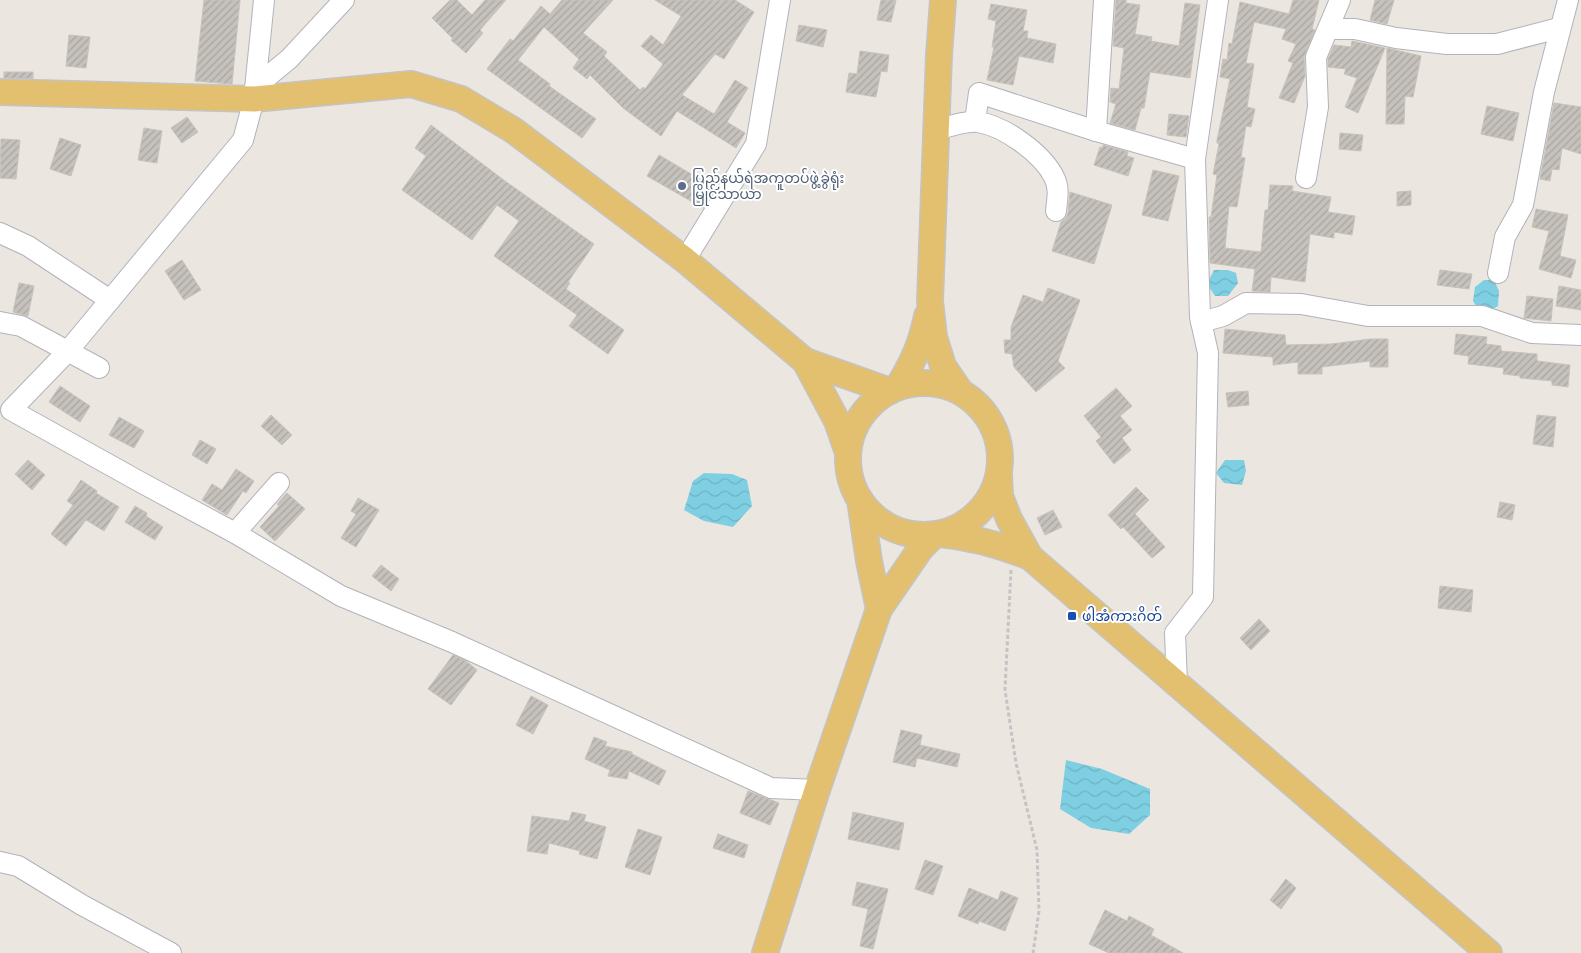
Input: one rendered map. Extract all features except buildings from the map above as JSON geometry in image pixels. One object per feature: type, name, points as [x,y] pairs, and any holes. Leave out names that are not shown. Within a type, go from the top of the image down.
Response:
[{"type":"main road","points":[[943,0],[938,55],[930,301],[934,337],[943,366],[960,391]]},
{"type":"main road","points":[[0,92],[255,93],[411,84],[461,100],[513,130],[685,260],[805,361],[837,421],[848,453]]},
{"type":"main road","points":[[894,389],[913,361],[923,338],[930,301]]},
{"type":"main road","points":[[805,361],[894,389]]},
{"type":"main road","points":[[1021,553],[1000,496],[999,446],[992,424],[979,405],[960,391],[940,384],[919,382],[894,389],[879,397],[864,411],[853,430],[848,453],[848,468],[852,485],[860,500],[880,521],[906,533],[967,536],[1001,545],[1021,553],[1177,684],[1489,953]]},
{"type":"main road","points":[[765,953],[817,790],[879,609],[921,548],[937,534],[962,525],[980,511],[993,492],[999,470]]},
{"type":"main road","points":[[860,500],[869,561],[879,609]]},
{"type":"street","points":[[264,0],[255,93],[243,140],[67,352],[11,410],[142,484],[235,532],[341,596],[452,642],[771,788],[817,790]]},
{"type":"street","points":[[255,93],[344,0]]},
{"type":"street","points":[[685,260],[756,144],[780,0]]},
{"type":"street","points":[[1096,131],[1104,0]]},
{"type":"street","points":[[1177,684],[1175,633],[1203,598],[1208,353],[1201,322],[1195,159],[1218,0]]},
{"type":"street","points":[[1306,178],[1318,108],[1316,57],[1340,0]]},
{"type":"street","points":[[1498,273],[1505,237],[1523,204],[1544,92],[1559,28],[1568,0]]},
{"type":"street","points":[[1328,29],[1355,30],[1396,38],[1447,44],[1498,44],[1559,28]]},
{"type":"street","points":[[975,121],[979,93],[1096,131],[1195,159]]},
{"type":"street","points":[[936,130],[975,121],[1007,132],[1028,147],[1055,178],[1058,192],[1056,211]]},
{"type":"street","points":[[0,233],[28,246],[110,300]]},
{"type":"street","points":[[1201,322],[1223,316],[1246,303],[1300,304],[1368,316],[1482,316],[1532,333],[1581,335]]},
{"type":"street","points":[[0,322],[21,326],[99,368]]},
{"type":"street","points":[[235,532],[279,483]]},
{"type":"street","points":[[0,862],[18,866],[82,905],[171,953]]},
{"type":"path","points":[[1021,553],[1005,690],[1016,763],[1037,850],[1039,911],[1033,953]]},
{"type":"water","points":[[1214,270],[1228,270],[1236,273],[1238,283],[1228,296],[1215,296],[1207,284]]},
{"type":"water","points":[[1484,280],[1494,280],[1499,291],[1498,306],[1491,310],[1480,312],[1473,301],[1475,287]]},
{"type":"water","points":[[1225,460],[1244,460],[1246,471],[1242,485],[1224,483],[1216,473]]},
{"type":"water","points":[[704,473],[732,474],[747,480],[752,506],[733,527],[704,521],[684,510],[693,481]]},
{"type":"water","points":[[1066,760],[1102,769],[1150,789],[1150,815],[1129,834],[1091,828],[1060,809]]},
{"type":"place","name":"ပြည်နယ်ရဲအကူတပ်ဖွဲ့ခွဲရုံး မြိုင်သာယာ","points":[[682,186]]},
{"type":"place","name":"ဖါအံကားဂိတ်","points":[[1072,616]]}]
